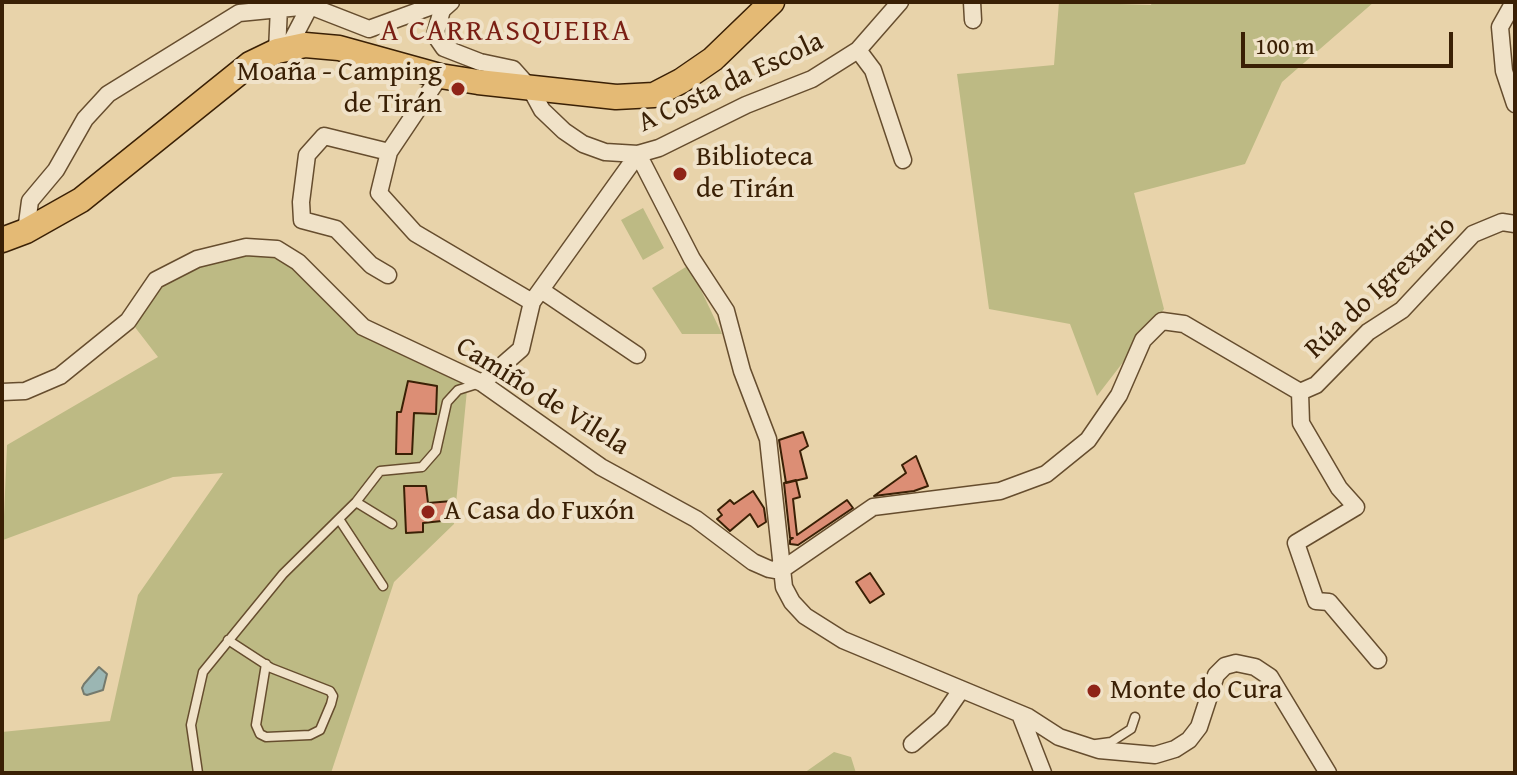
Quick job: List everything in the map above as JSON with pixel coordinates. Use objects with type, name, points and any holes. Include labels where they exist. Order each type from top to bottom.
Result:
[{"type":"main road","points":[[2,240],[26,231],[81,200],[250,64],[282,49],[305,45],[339,48],[440,76],[530,88],[616,97],[654,95],[713,59],[772,2]]},
{"type":"street","points":[[858,50],[900,2]]},
{"type":"street","points":[[972,2],[973,20]]},
{"type":"street","points":[[1514,2],[1500,27],[1504,71],[1515,104]]},
{"type":"street","points":[[282,49],[310,6]]},
{"type":"street","points":[[26,231],[30,201],[56,170],[85,119],[108,94],[239,13],[310,6],[369,29],[401,9],[446,6]]},
{"type":"street","name":"A Costa da Escola","points":[[446,6],[435,35],[444,48],[480,62],[513,69],[530,88],[542,110],[583,144],[605,152],[638,154],[659,148],[746,105],[812,79],[858,50],[873,70],[903,160]]},
{"type":"street","points":[[279,7],[282,49]]},
{"type":"street","points":[[440,76],[389,152],[379,193],[415,233],[537,296],[637,355]]},
{"type":"street","points":[[388,275],[371,265],[336,229],[302,220],[301,202],[307,155],[324,136],[389,152]]},
{"type":"street","points":[[482,383],[521,349],[537,296],[638,154],[692,259],[726,311],[742,371],[768,439],[784,587],[805,616],[843,640],[1020,714],[1059,737],[1099,750],[1155,755],[1175,749],[1189,740],[1199,727],[1216,675],[1225,666],[1236,663],[1255,667],[1270,677],[1328,773]]},
{"type":"street","name":"Rúa do Igrexario","points":[[780,571],[873,507],[1000,491],[1046,474],[1088,440],[1119,395],[1143,340],[1162,321],[1184,324],[1300,392],[1316,385],[1368,332],[1402,310],[1473,234],[1502,222],[1515,224]]},
{"type":"street","name":"Camiño de Vilela","points":[[2,392],[25,391],[60,376],[128,321],[156,280],[197,259],[246,247],[277,249],[298,262],[363,327],[482,383],[601,467],[696,519],[753,562],[780,571]]},
{"type":"street","points":[[1300,392],[1301,423],[1339,488],[1356,507],[1296,543],[1316,601],[1329,602],[1378,660]]},
{"type":"street","points":[[912,744],[941,719],[961,690]]},
{"type":"street","points":[[1020,714],[1043,773]]},
{"type":"lane","points":[[198,773],[191,725],[203,672],[283,574],[356,502],[380,471],[422,467],[436,451],[447,402],[458,390],[482,383]]},
{"type":"lane","points":[[356,502],[392,524]]},
{"type":"lane","points":[[339,519],[383,586]]},
{"type":"lane","points":[[228,640],[266,664],[330,691],[333,696],[331,704],[320,730],[310,735],[266,737],[260,734],[256,725],[266,664]]},
{"type":"lane","points":[[1083,746],[1111,742],[1131,729],[1135,717]]},
{"type":"shaded area","points":[[1059,2],[1151,5],[1152,2],[1374,2],[1282,82],[1245,164],[1134,193],[1164,309],[1097,396],[1070,324],[989,309],[957,74],[1054,65]]},
{"type":"shaded area","points":[[643,208],[664,248],[643,260],[621,220]]},
{"type":"shaded area","points":[[272,251],[294,263],[383,344],[464,385],[467,390],[454,524],[394,582],[331,773],[2,773],[2,732],[110,721],[138,595],[223,473],[173,477],[3,540],[7,445],[158,357],[131,322],[161,282],[199,263],[238,252]]},
{"type":"shaded area","points":[[689,265],[722,334],[682,334],[652,288]]},
{"type":"shaded area","points":[[834,752],[851,757],[856,773],[804,773]]},
{"type":"water","points":[[99,667],[107,674],[103,690],[84,694],[84,684]]},
{"type":"building","points":[[408,381],[437,386],[436,414],[414,413],[412,454],[396,454],[397,412],[401,412]]},
{"type":"building","points":[[803,432],[808,446],[800,451],[807,478],[786,483],[779,440]]},
{"type":"building","points":[[916,456],[928,486],[874,496],[906,473],[902,465]]},
{"type":"building","points":[[796,480],[800,497],[793,499],[797,535],[847,500],[853,508],[798,545],[790,544],[793,538],[790,538],[784,483]]},
{"type":"building","name":"A Casa do Fuxón","points":[[404,486],[426,486],[428,503],[452,501],[451,520],[423,523],[423,532],[406,533]]},
{"type":"building","points":[[753,491],[764,508],[766,522],[758,527],[750,514],[730,531],[717,519],[722,515],[718,510],[730,500],[734,504]]},
{"type":"building","points":[[870,573],[884,594],[870,603],[856,582]]},
{"type":"place","name":"Moaña - Camping de Tirán","points":[[458,89]]},
{"type":"place","name":"Biblioteca de Tirán","points":[[680,174]]},
{"type":"place","name":"A Casa do Fuxón","points":[[428,512]]},
{"type":"place","name":"Monte do Cura","points":[[1094,691]]},
{"type":"district","name":"A CARRASQUEIRA","points":[[506,32]]}]
